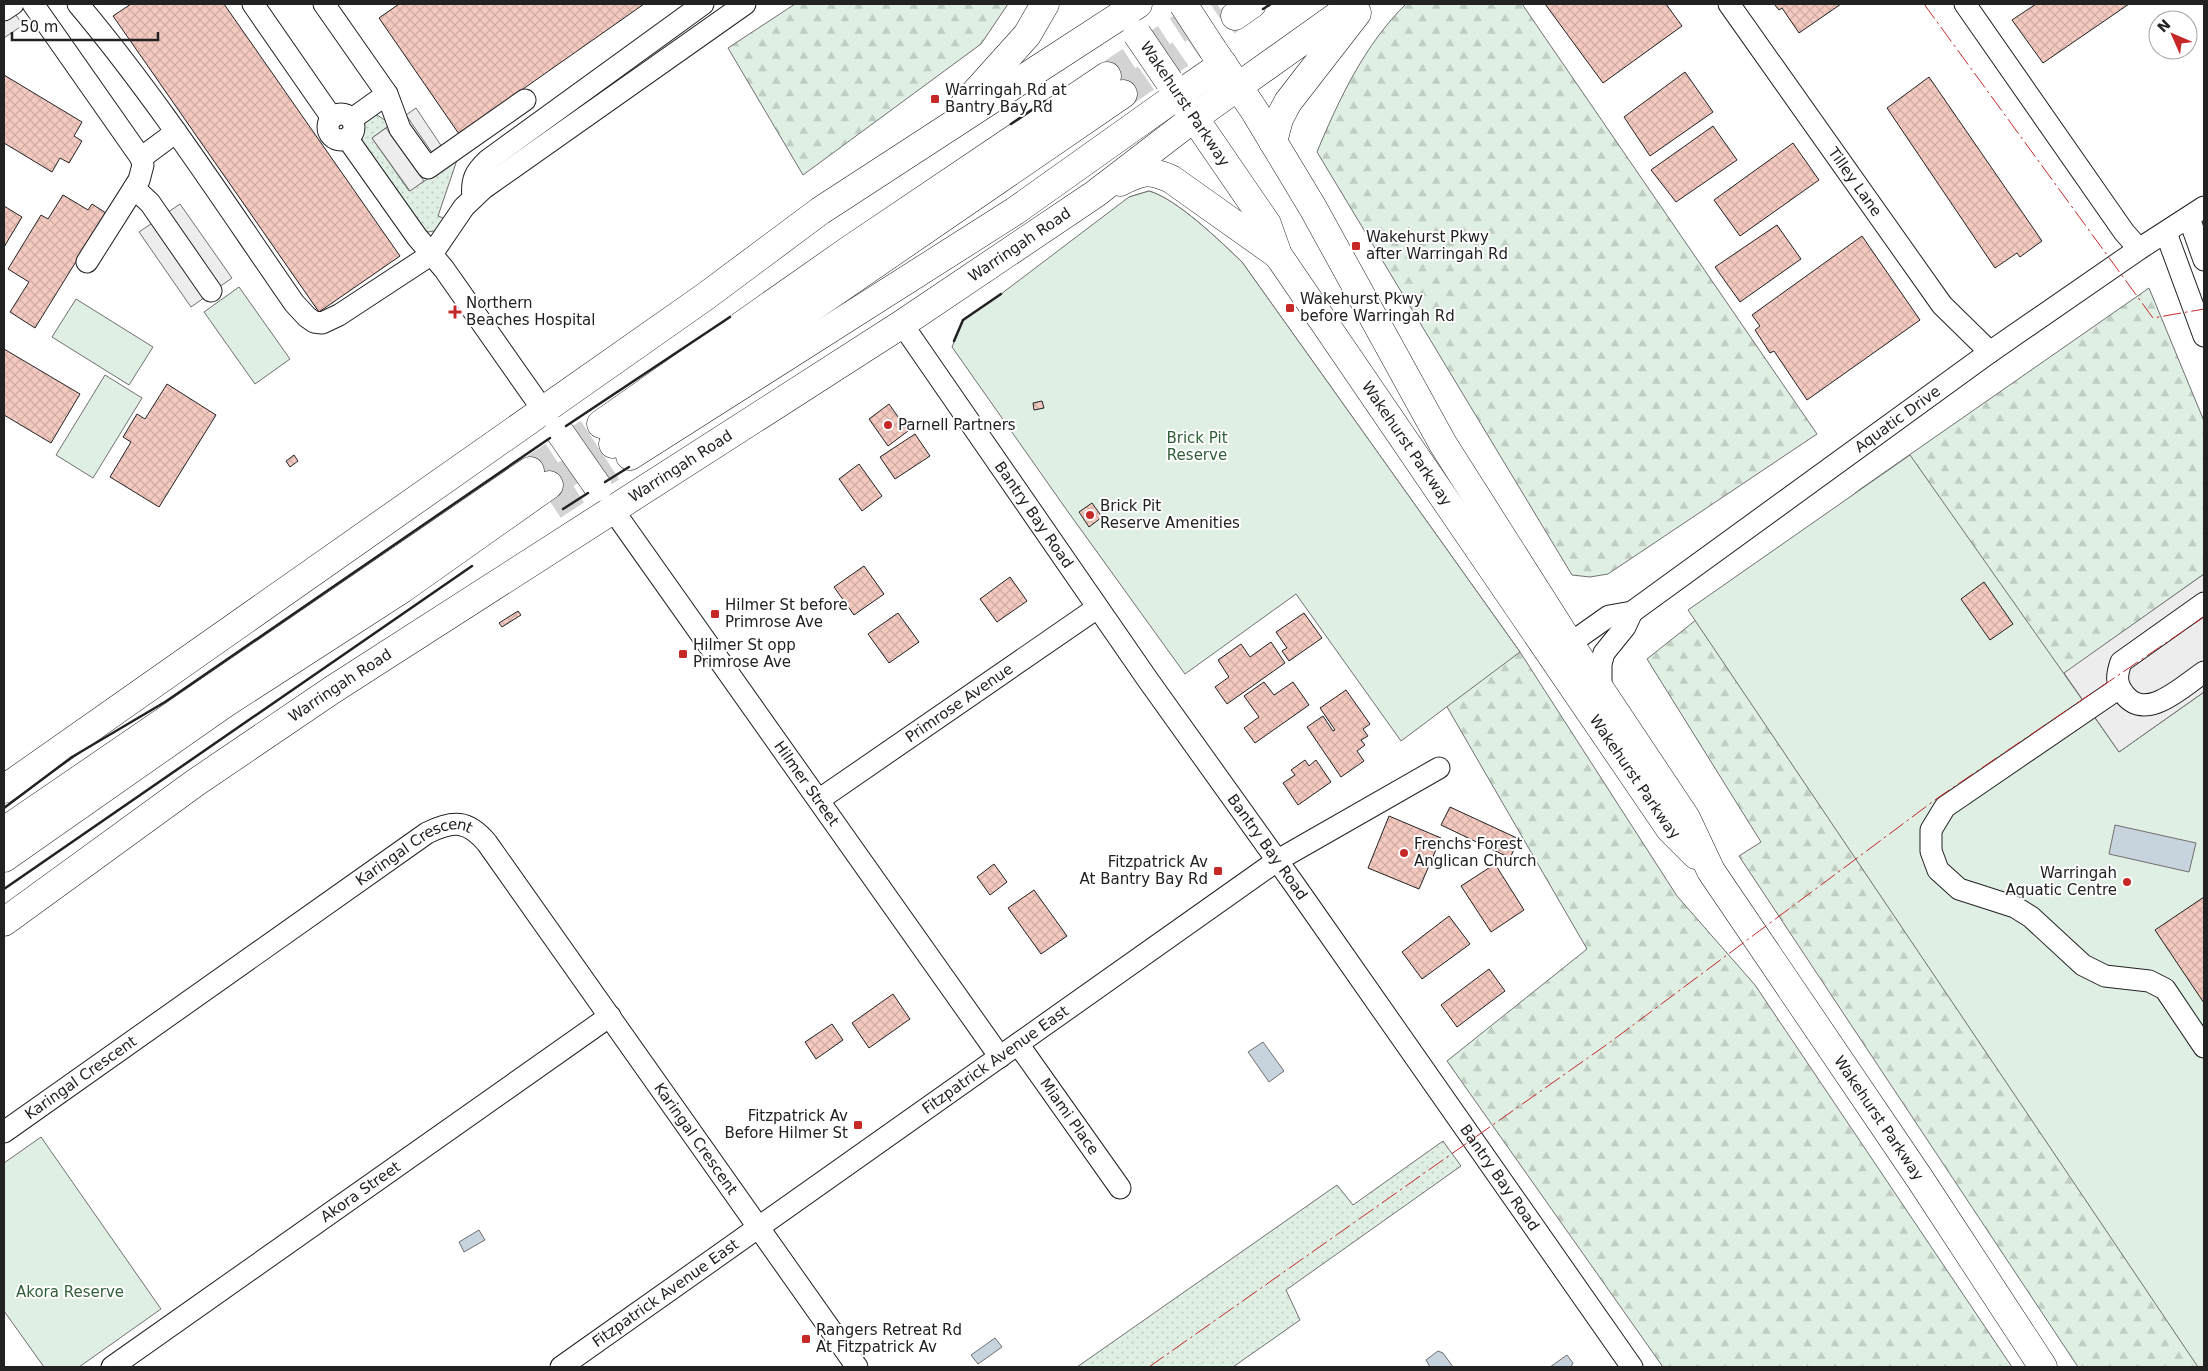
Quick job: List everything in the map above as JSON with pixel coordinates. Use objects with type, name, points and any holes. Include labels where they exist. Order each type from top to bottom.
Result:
[{"type":"main road","points":[[951,125],[965,102],[1027,35],[1046,4]]},
{"type":"main road","name":"Wakehurst Parkway","points":[[1183,4],[1273,142],[1313,208],[1443,444],[1561,650],[1670,829],[1711,871]]},
{"type":"main road","name":"Warringah Road","points":[[1115,85],[615,442],[1015,210],[1174,88],[1225,67],[1354,4]]},
{"type":"main road","points":[[1273,142],[1279,119],[1288,102],[1364,4]]},
{"type":"main road","points":[[4,790],[706,296],[820,211],[951,125],[1129,14]]},
{"type":"main road","name":"Wakehurst Parkway","points":[[1129,14],[1174,88],[1267,224],[1278,255],[1561,650],[1601,692],[1686,818],[1711,871],[1920,1179],[2044,1367]]},
{"type":"main road","name":"Warringah Road","points":[[4,922],[203,777],[332,690],[902,324],[1095,194],[1194,118],[1225,67]]},
{"type":"main road","points":[[1095,194],[1137,173],[1155,172],[1188,189],[1278,255]]},
{"type":"main road","points":[[543,410],[613,510]]},
{"type":"main road","points":[[4,831],[544,488],[402,589],[224,704],[4,858]]},
{"type":"street","points":[[4,10],[13,4]]},
{"type":"street","points":[[33,4],[143,165],[142,173],[134,188],[87,262]]},
{"type":"street","points":[[253,4],[337,130],[416,237],[432,254],[543,410]]},
{"type":"street","points":[[324,4],[387,94],[400,129],[428,168],[525,100]]},
{"type":"street","points":[[472,198],[474,176],[488,160],[702,4]]},
{"type":"street","points":[[83,5],[131,56],[294,303],[307,318],[314,322],[330,320],[432,254],[472,198],[495,179],[745,4]]},
{"type":"street","name":"Tilley Lane","points":[[1729,4],[1942,305],[1990,352]]},
{"type":"street","points":[[1965,4],[2124,232],[2139,248]]},
{"type":"street","points":[[337,130],[387,94]]},
{"type":"street","points":[[140,158],[176,123]]},
{"type":"street","points":[[134,188],[150,204],[211,290]]},
{"type":"street","name":"Aquatic Drive","points":[[1561,650],[1609,616],[1632,612],[1990,352],[2139,248],[2166,233],[2196,212],[2204,260]]},
{"type":"street","points":[[2166,233],[2204,336]]},
{"type":"street","name":"Bantry Bay Road","points":[[902,324],[1097,608],[1278,860],[1632,1367]]},
{"type":"street","name":"Hilmer Street","points":[[613,510],[820,799],[1000,1056]]},
{"type":"street","points":[[2204,603],[2121,662],[2116,675],[2119,688],[2127,698],[2140,706],[2155,705],[2204,672]]},
{"type":"street","name":"Primrose Avenue","points":[[820,799],[1097,608]]},
{"type":"street","name":"Aquatic Drive","points":[[1601,692],[1601,664],[1604,654],[1625,627],[1632,612]]},
{"type":"street","points":[[2119,688],[1945,807],[1932,830],[1931,851],[1938,870],[1959,889],[2015,907],[2031,917],[2083,965],[2105,976],[2149,981],[2165,989],[2204,1047]]},
{"type":"street","name":"Fitzpatrick Avenue East","points":[[561,1367],[589,1359],[758,1226],[1278,860],[1439,768]]},
{"type":"street","name":"Karingal Crescent","points":[[4,1132],[427,833],[450,824],[469,826],[487,842],[858,1367]]},
{"type":"street","name":"Akora Street","points":[[112,1367],[610,1016]]},
{"type":"street","name":"Miami Place","points":[[1018,1044],[1120,1188]]},
{"type":"green space","points":[[795,4],[1008,4],[981,44],[803,175],[728,48]]},
{"type":"green space","points":[[1406,4],[1522,4],[1817,434],[1608,574],[1590,577],[1572,575],[1317,152],[1334,112],[1354,73],[1378,37]]},
{"type":"green space","points":[[377,115],[391,124],[372,138],[409,191],[457,160],[438,216],[446,219],[439,230],[428,232],[421,227],[362,141],[362,125],[371,116]]},
{"type":"green space","points":[[1149,191],[1160,195],[1185,211],[1242,262],[1520,652],[1677,896],[1755,985],[2012,1367],[1663,1367],[1447,1061],[1587,949],[1361,558],[1129,197]]},
{"type":"green space","name":"Brick Pit Reserve","points":[[1149,191],[1160,195],[1185,211],[1242,262],[1520,652],[1401,741],[1296,594],[1185,674],[952,347],[963,320],[1001,294],[1129,197]]},
{"type":"green space","points":[[239,287],[290,359],[255,384],[204,312]]},
{"type":"green space","points":[[2149,288],[2204,421],[2204,574],[2064,674],[2119,752],[2204,1367],[2078,1367],[1739,856],[1761,842],[1647,659],[1859,490]]},
{"type":"green space","points":[[76,299],[153,347],[129,385],[52,337]]},
{"type":"green space","points":[[105,375],[142,398],[93,478],[56,455]]},
{"type":"green space","points":[[1910,455],[2119,752],[2204,692],[2204,1367],[2198,1367],[1688,610]]},
{"type":"green space","name":"Akora Reserve","points":[[41,1137],[161,1309],[79,1367],[44,1367],[4,1311],[4,1163]]},
{"type":"green space","points":[[1443,1141],[1461,1166],[1286,1290],[1300,1320],[1233,1367],[1077,1367],[1337,1185],[1353,1205]]},
{"type":"shaded area","points":[[4,4],[8,4],[23,25],[4,38]]},
{"type":"shaded area","points":[[416,108],[444,150],[435,157],[406,115]]},
{"type":"shaded area","points":[[386,128],[424,181],[410,191],[372,138]]},
{"type":"shaded area","points":[[180,204],[232,278],[191,307],[139,232]]},
{"type":"shaded area","points":[[2204,574],[2204,692],[2119,752],[2064,673]]},
{"type":"shaded area","points":[[2115,825],[2196,843],[2189,872],[2109,854]]},
{"type":"shaded area","points":[[1263,1042],[1284,1071],[1269,1082],[1248,1052]]},
{"type":"shaded area","points":[[479,1230],[485,1240],[464,1252],[459,1242]]},
{"type":"shaded area","points":[[995,1338],[1002,1347],[978,1364],[971,1355]]},
{"type":"shaded area","points":[[1438,1351],[1443,1353],[1453,1367],[1430,1367],[1426,1360]]},
{"type":"shaded area","points":[[1567,1355],[1573,1363],[1571,1367],[1550,1367]]},
{"type":"building","points":[[131,4],[224,4],[400,256],[319,312],[113,16]]},
{"type":"building","points":[[399,4],[644,4],[459,134],[379,18]]},
{"type":"building","points":[[1545,4],[1666,4],[1682,26],[1603,83]]},
{"type":"building","points":[[1774,4],[1841,4],[1799,33],[1782,8],[1779,10]]},
{"type":"building","points":[[2036,4],[2129,4],[2043,63],[2012,20]]},
{"type":"building","points":[[1685,72],[1713,112],[1650,156],[1624,117]]},
{"type":"building","points":[[4,75],[82,122],[74,136],[82,141],[69,163],[60,158],[52,172],[4,143]]},
{"type":"building","points":[[1929,77],[2042,241],[2020,257],[2017,253],[1995,268],[1887,108]]},
{"type":"building","points":[[1713,126],[1737,160],[1676,202],[1651,170]]},
{"type":"building","points":[[1793,143],[1819,180],[1740,236],[1714,200]]},
{"type":"building","points":[[63,195],[88,210],[92,204],[106,213],[35,328],[10,312],[29,282],[8,269],[41,215],[48,219]]},
{"type":"building","points":[[4,206],[22,217],[4,247]]},
{"type":"building","points":[[1777,225],[1801,259],[1740,302],[1715,267]]},
{"type":"building","points":[[1862,236],[1920,320],[1807,400],[1774,351],[1770,353],[1755,330],[1760,326],[1752,315]]},
{"type":"building","points":[[4,349],[80,394],[51,443],[4,415]]},
{"type":"building","points":[[167,384],[216,415],[159,507],[110,477],[131,442],[123,437],[137,414],[145,419]]},
{"type":"building","points":[[1042,401],[1044,408],[1034,410],[1033,403]]},
{"type":"building","name":"Parnell Partners","points":[[889,404],[908,431],[888,446],[869,419]]},
{"type":"building","points":[[915,434],[930,456],[895,479],[880,457]]},
{"type":"building","points":[[294,455],[298,461],[290,467],[286,461]]},
{"type":"building","points":[[859,464],[882,496],[862,511],[839,479]]},
{"type":"building","name":"Brick Pit Reserve Amenities","points":[[1092,503],[1102,517],[1089,527],[1079,512]]},
{"type":"building","points":[[864,566],[884,594],[854,615],[834,587]]},
{"type":"building","points":[[1010,577],[1027,601],[997,622],[980,599]]},
{"type":"building","points":[[1984,582],[2013,624],[1990,640],[1961,599]]},
{"type":"building","points":[[518,611],[521,615],[502,627],[499,623]]},
{"type":"building","points":[[898,613],[919,642],[889,663],[868,634]]},
{"type":"building","points":[[1304,613],[1322,638],[1289,661],[1282,651],[1287,648],[1276,632]]},
{"type":"building","points":[[1271,642],[1285,663],[1227,704],[1215,687],[1229,677],[1218,660],[1241,644],[1250,657]]},
{"type":"building","points":[[1264,682],[1274,695],[1293,682],[1309,705],[1255,743],[1244,728],[1259,717],[1244,696]]},
{"type":"building","points":[[1346,690],[1370,724],[1363,729],[1368,736],[1361,740],[1365,745],[1357,751],[1364,761],[1341,777],[1307,727],[1323,716],[1333,731],[1335,730],[1320,708]]},
{"type":"building","points":[[1305,760],[1309,766],[1316,760],[1331,782],[1298,805],[1283,783],[1295,775],[1291,770]]},
{"type":"building","points":[[1450,807],[1519,839],[1510,858],[1441,825]]},
{"type":"building","name":"Frenchs Forest Anglican Church","points":[[1389,816],[1441,838],[1419,889],[1368,868]]},
{"type":"building","points":[[994,864],[1007,882],[990,895],[977,877]]},
{"type":"building","points":[[1495,864],[1524,910],[1491,932],[1461,886]]},
{"type":"building","points":[[1034,890],[1067,936],[1041,954],[1008,908]]},
{"type":"building","points":[[2204,897],[2204,1003],[2155,930]]},
{"type":"building","points":[[1449,916],[1470,944],[1422,979],[1402,952]]},
{"type":"building","points":[[1489,969],[1505,991],[1457,1027],[1441,1005]]},
{"type":"building","points":[[893,994],[910,1019],[869,1048],[852,1023]]},
{"type":"building","points":[[832,1024],[843,1040],[816,1059],[805,1042]]},
{"type":"tunnel","points":[[1107,76],[1217,4]]},
{"type":"tunnel","points":[[1123,94],[1235,16]]},
{"type":"tunnel","points":[[530,471],[601,424]]},
{"type":"tunnel","points":[[549,485],[601,452]]},
{"type":"tunnel","points":[[553,506],[630,456]]},
{"type":"wall","points":[[1263,9],[1271,4]]},
{"type":"wall","points":[[1011,124],[1045,101]]},
{"type":"wall","points":[[954,341],[963,320],[1001,294]]},
{"type":"wall","points":[[566,426],[730,317]]},
{"type":"wall","points":[[4,808],[72,757],[165,702],[550,438]]},
{"type":"wall","points":[[605,482],[629,467]]},
{"type":"wall","points":[[563,509],[588,493]]},
{"type":"wall","points":[[4,889],[472,566]]},
{"type":"power","points":[[1924,4],[2153,318],[2204,309]]},
{"type":"power","points":[[1149,1367],[1609,1043],[1939,797],[2204,617]]},
{"type":"place","name":"Warringah Rd at Bantry Bay Rd","points":[[935,99]]},
{"type":"place","name":"Wakehurst Pkwy after Warringah Rd","points":[[1356,246]]},
{"type":"place","name":"Wakehurst Pkwy before Warringah Rd","points":[[1290,308]]},
{"type":"place","name":"Northern Beaches Hospital","points":[[455,312]]},
{"type":"place","name":"Parnell Partners","points":[[888,425]]},
{"type":"place","name":"Brick Pit Reserve Amenities","points":[[1090,515]]},
{"type":"place","name":"Hilmer St before Primrose Ave","points":[[715,614]]},
{"type":"place","name":"Hilmer St opp Primrose Ave","points":[[683,654]]},
{"type":"place","name":"Frenchs Forest Anglican Church","points":[[1404,853]]},
{"type":"place","name":"Fitzpatrick Av At Bantry Bay Rd","points":[[1218,871]]},
{"type":"place","name":"Warringah Aquatic Centre","points":[[2127,882]]},
{"type":"place","name":"Fitzpatrick Av Before Hilmer St","points":[[858,1125]]},
{"type":"place","name":"Rangers Retreat Rd At Fitzpatrick Av","points":[[806,1339]]}]
